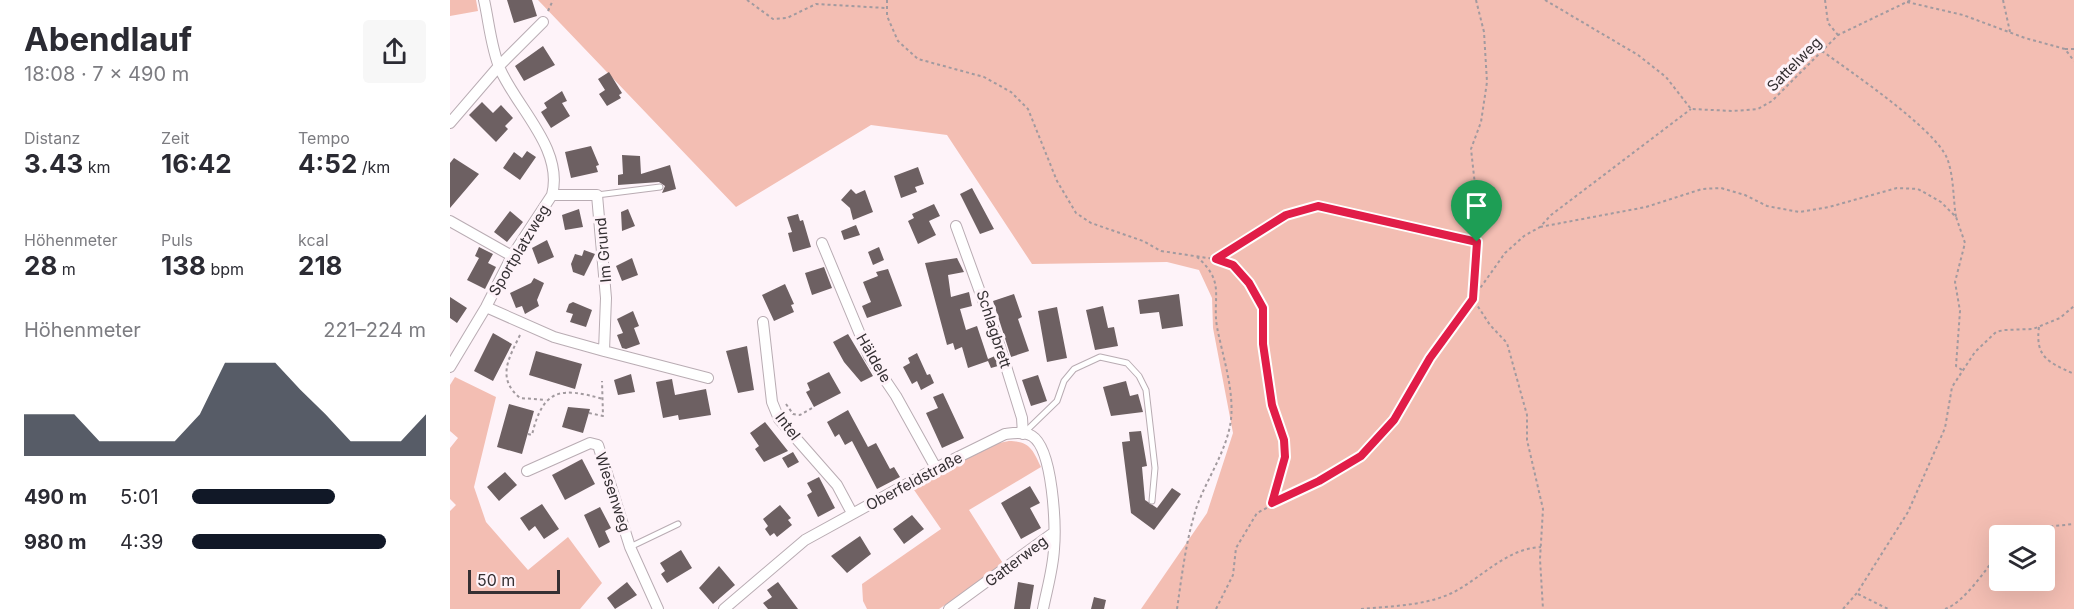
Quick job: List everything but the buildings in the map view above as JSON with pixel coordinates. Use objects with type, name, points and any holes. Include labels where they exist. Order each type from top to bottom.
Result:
[{"type":"street","name":"Sportplatzweg","points":[[450,367],[486,307],[512,256],[552,195],[554,174],[546,147],[516,100],[499,66],[484,0]]},
{"type":"street","points":[[450,123],[499,66],[543,22]]},
{"type":"street","points":[[552,195],[597,195]]},
{"type":"street","name":"Im Grund","points":[[597,195],[606,298],[604,351]]},
{"type":"street","points":[[450,221],[512,256]]},
{"type":"street","name":"Schlagbrett","points":[[956,226],[1023,418],[1023,434]]},
{"type":"street","name":"Häldele","points":[[822,243],[869,356],[896,396],[936,468]]},
{"type":"street","points":[[486,307],[554,337],[708,378]]},
{"type":"street","name":"Intel","points":[[763,322],[772,402],[779,419],[837,485],[852,513]]},
{"type":"street","name":"Oberfeldstraße","points":[[724,609],[805,540],[936,468],[1005,434],[1023,434]]},
{"type":"street","points":[[1023,434],[1033,436],[1044,456],[1053,507],[1054,549],[1043,609]]},
{"type":"street","name":"Wiesenweg","points":[[527,471],[590,443],[598,445],[630,547],[658,609]]},
{"type":"street","name":"Gatterweg","points":[[949,609],[1053,533]]},
{"type":"lane","points":[[597,195],[660,187]]},
{"type":"lane","points":[[1023,434],[1057,401],[1064,381],[1074,369],[1100,357],[1127,363],[1139,376],[1146,390],[1155,468],[1152,501]]},
{"type":"lane","points":[[630,547],[678,524]]},
{"type":"path","points":[[747,0],[772,19],[787,18],[816,4],[886,8]]},
{"type":"path","points":[[887,0],[886,8],[898,41],[918,59],[984,77],[1011,92],[1028,109],[1057,182],[1076,213],[1091,224],[1143,241],[1161,251],[1216,259],[1233,265],[1249,283],[1263,308],[1263,344],[1272,405],[1284,440],[1285,457],[1272,503]]},
{"type":"path","points":[[1476,0],[1484,32],[1487,82],[1481,122],[1471,148],[1479,221],[1473,299],[1490,325],[1508,343],[1514,361],[1517,385],[1527,415],[1527,440],[1543,509],[1541,547],[1543,609]]},
{"type":"path","points":[[1216,609],[1233,575],[1236,548],[1257,513],[1361,456],[1380,437],[1415,388],[1430,358],[1505,253],[1524,236],[1540,227],[1551,216],[1691,109],[1666,77],[1638,55],[1545,0]]},
{"type":"path","points":[[1825,0],[1828,23],[1838,35]]},
{"type":"path","points":[[2003,0],[2010,33]]},
{"type":"path","name":"Sattelweg","points":[[1691,109],[1733,111],[1758,109],[1772,101],[1838,35],[1909,1],[1963,15],[2010,33],[2065,49],[2074,49]]},
{"type":"path","points":[[2065,49],[2074,61]]},
{"type":"path","points":[[1821,51],[1886,99],[1935,140],[1947,158],[1956,217],[1965,243],[1955,282],[1960,311],[1956,366],[1962,370]]},
{"type":"path","points":[[1540,227],[1646,207],[1702,189],[1721,188],[1745,195],[1767,206],[1799,212],[1829,207],[1897,188],[1918,189],[1941,202],[1956,217]]},
{"type":"path","points":[[1216,259],[1286,215],[1318,206],[1477,242]]},
{"type":"path","points":[[1177,609],[1197,508],[1223,450],[1231,424],[1222,342],[1217,326],[1218,301],[1213,276],[1195,255]]},
{"type":"path","points":[[1843,609],[1857,593],[1908,512],[1946,428],[1952,387],[1975,352],[1996,333],[2039,327],[2060,318],[2074,306]]},
{"type":"path","points":[[526,324],[504,364],[505,376],[513,392],[520,398],[546,400]]},
{"type":"path","points":[[2039,327],[2037,343],[2043,356],[2074,374]]},
{"type":"path","points":[[589,412],[603,416],[602,381]]},
{"type":"path","points":[[528,434],[532,435],[546,400],[555,394],[569,391],[603,399]]},
{"type":"path","points":[[786,404],[793,414],[800,415],[814,407]]},
{"type":"path","points":[[2055,526],[2074,524]]},
{"type":"path","points":[[1361,609],[1431,601],[1452,593],[1512,554],[1528,548],[1541,547]]},
{"type":"path","points":[[1945,609],[1952,607],[1989,566]]},
{"type":"path","points":[[1857,593],[1887,609]]},
{"type":"shaded area","points":[[450,0],[476,0],[478,11],[450,16]]},
{"type":"shaded area","points":[[538,0],[2074,0],[2074,609],[1141,609],[1207,513],[1233,433],[1213,328],[1212,298],[1199,270],[1167,262],[1032,264],[947,135],[871,125],[736,207]]},
{"type":"shaded area","points":[[455,377],[496,397],[474,487],[486,522],[528,570],[568,537],[602,583],[580,609],[450,609],[450,511],[456,505],[450,499],[450,448],[458,438],[450,431],[450,385]]},
{"type":"shaded area","points":[[1009,441],[1022,443],[1030,448],[1041,467],[969,510],[1004,565],[939,609],[867,609],[863,601],[862,584],[941,529],[912,487],[994,444]]},
{"type":"route","points":[[1318,206],[1434,230],[1477,242],[1473,271],[1473,299],[1430,358],[1415,388],[1394,420],[1361,456],[1319,481],[1272,503],[1285,457],[1284,440],[1272,405],[1263,344],[1263,308],[1249,283],[1233,265],[1228,261],[1216,259],[1286,215],[1318,206]]}]
